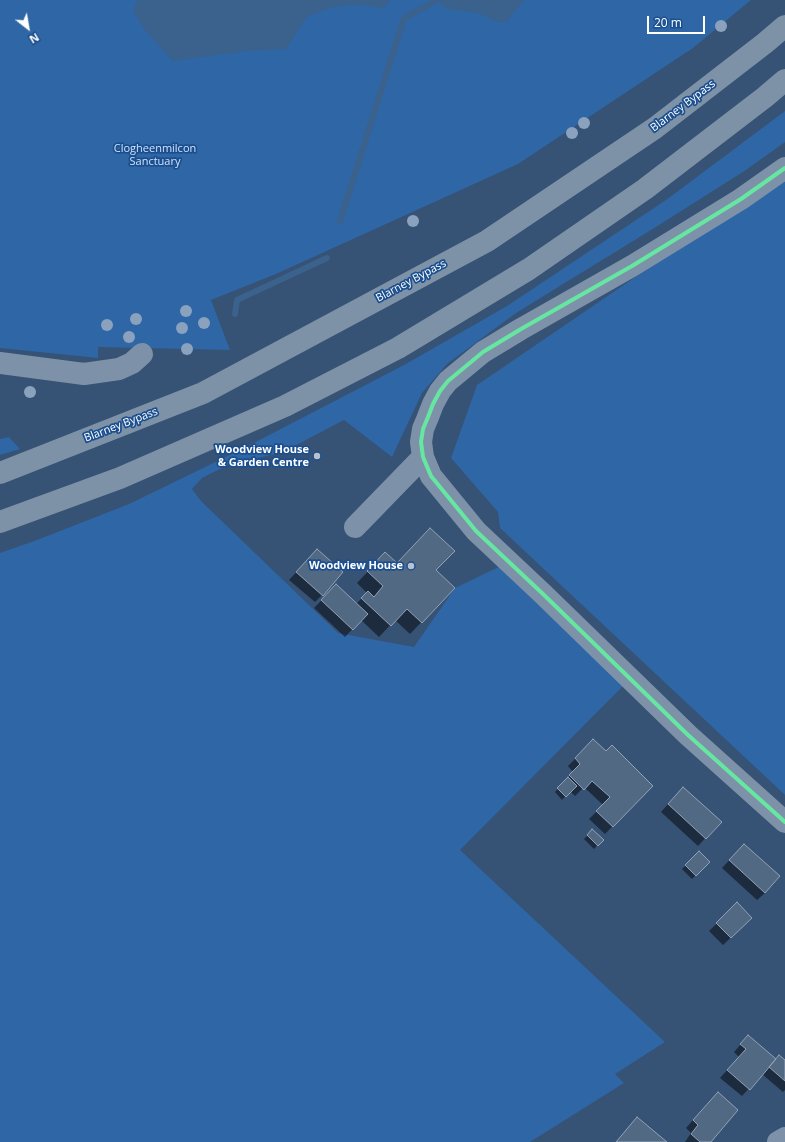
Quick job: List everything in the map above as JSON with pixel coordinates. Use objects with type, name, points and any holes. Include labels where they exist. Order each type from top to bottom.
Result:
[{"type":"highway","name":"Blarney Bypass","points":[[0,473],[203,393],[486,241],[655,128],[785,26]]},
{"type":"highway","points":[[0,522],[120,478],[286,406],[398,348],[529,269],[620,207],[759,102],[785,80]]},
{"type":"street","points":[[785,168],[741,199],[632,266],[483,352],[448,381],[433,404],[423,429],[421,442],[423,457],[431,476],[476,531],[544,594],[688,734],[785,822]]},
{"type":"street","points":[[0,363],[84,374],[119,369],[132,364],[142,354]]},
{"type":"street","points":[[355,527],[423,457]]},
{"type":"street","points":[[778,1142],[785,1138]]},
{"type":"green space","name":"Clogheenmilcon Sanctuary","points":[[0,0],[751,0],[693,48],[518,164],[276,274],[211,300],[230,350],[98,347],[98,358],[0,348]]},
{"type":"green space","points":[[785,111],[785,142],[746,170],[516,313],[447,364],[422,393],[392,457],[344,420],[283,452],[228,465],[202,478],[192,489],[201,501],[338,633],[414,647],[455,588],[509,562],[624,685],[460,850],[665,1042],[615,1074],[624,1083],[530,1142],[0,1142],[0,553],[129,504],[242,449],[404,365],[507,306],[666,200]]},
{"type":"green space","points":[[785,175],[785,795],[500,528],[498,512],[451,458],[477,385]]},
{"type":"green space","points":[[9,437],[20,449],[0,455],[0,439]]},
{"type":"shaded area","points":[[137,0],[390,0],[384,8],[349,5],[334,7],[307,17],[286,49],[246,51],[173,61],[145,30],[133,11]]},
{"type":"shaded area","points":[[437,0],[524,0],[507,21],[497,22],[479,13],[447,9]]},
{"type":"building","points":[[430,528],[455,551],[436,570],[455,588],[422,623],[407,609],[391,626],[361,598],[368,591],[374,597],[383,586],[367,571],[385,552],[397,563]]},
{"type":"building","points":[[317,549],[343,572],[323,596],[296,572]]},
{"type":"building","points":[[336,584],[368,614],[353,630],[321,600]]},
{"type":"building","points":[[593,739],[606,751],[612,745],[653,786],[613,827],[596,811],[610,797],[592,781],[584,790],[569,775],[580,764],[575,758]]},
{"type":"building","points":[[568,777],[577,786],[566,797],[557,788]]},
{"type":"building","points":[[683,787],[722,822],[706,839],[668,804]]},
{"type":"building","points":[[592,829],[604,840],[598,846],[587,835]]},
{"type":"building","points":[[744,844],[780,876],[765,893],[729,860]]},
{"type":"building","points":[[699,851],[710,862],[696,876],[685,865]]},
{"type":"building","points":[[737,902],[752,918],[731,938],[716,923]]},
{"type":"building","points":[[748,1035],[776,1059],[750,1090],[727,1070],[746,1049],[740,1044]]},
{"type":"building","points":[[779,1055],[785,1060],[785,1081],[769,1067]]},
{"type":"building","points":[[718,1092],[738,1110],[711,1142],[700,1142],[691,1134],[698,1125],[693,1120]]},
{"type":"building","points":[[637,1117],[667,1142],[616,1142]]},
{"type":"waterway","points":[[340,221],[404,18],[437,0]]},
{"type":"waterway","points":[[235,314],[237,300],[327,258]]},
{"type":"cycle path","points":[[785,168],[741,199],[632,266],[483,352],[448,381],[440,391],[423,429],[421,442],[423,457],[431,476],[476,531],[688,735],[785,822]]},
{"type":"place","name":"Woodview House & Garden Centre","points":[[317,456]]},
{"type":"place","name":"Woodview House","points":[[411,566]]}]
